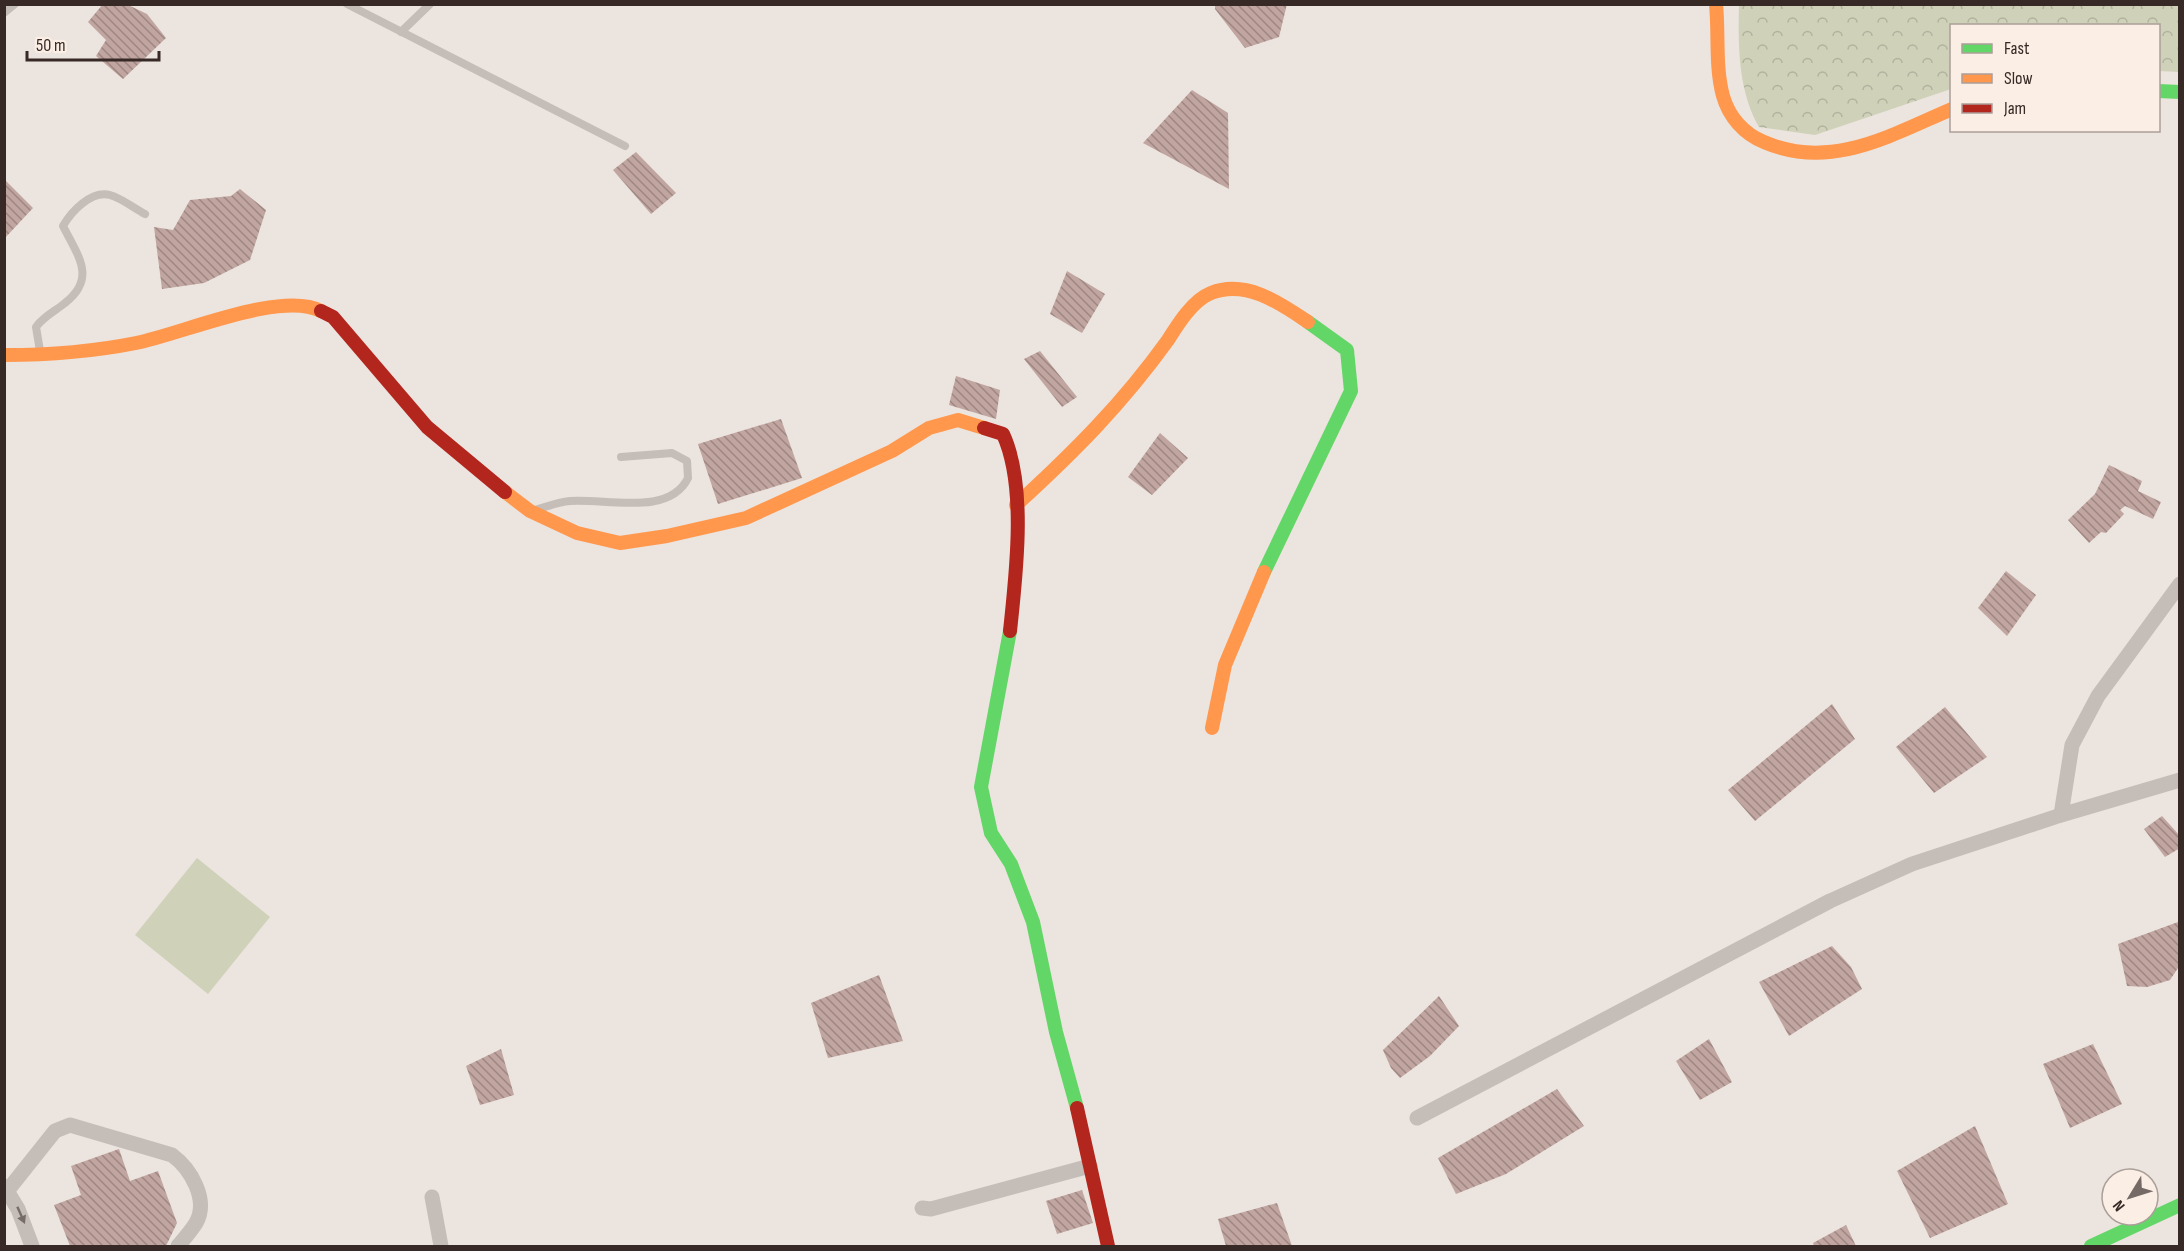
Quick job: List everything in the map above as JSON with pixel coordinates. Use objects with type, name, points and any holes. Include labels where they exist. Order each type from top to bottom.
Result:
[{"type":"street","points":[[1716,4],[1724,97],[1736,121],[1759,142],[1779,149],[1827,153],[1853,150],[1950,110]]},
{"type":"street","points":[[2160,91],[2180,92]]},
{"type":"street","points":[[1016,505],[1084,442],[1135,386],[1185,315],[1210,293],[1236,289],[1272,297],[1347,350],[1351,391],[1271,557],[1225,665],[1212,728]]},
{"type":"street","points":[[4,355],[65,355],[136,343],[279,304],[312,306],[333,316],[427,427],[490,481],[530,511],[577,533],[620,543],[667,536],[746,518],[892,451],[929,429],[958,420],[1003,434],[1011,451],[1016,505],[1017,559],[1009,640],[992,718],[981,787],[991,833],[1011,864],[1033,922],[1056,1032],[1108,1246]]},
{"type":"street","points":[[2061,815],[2072,745],[2098,696],[2180,584]]},
{"type":"street","points":[[1416,1118],[1830,901],[1912,864],[2061,815],[2180,780]]},
{"type":"street","points":[[32,1246],[27,1229],[6,1188],[55,1131],[70,1125],[172,1155],[186,1166],[202,1207],[196,1222],[178,1246]]},
{"type":"street","points":[[922,1208],[931,1209],[1090,1166]]},
{"type":"street","points":[[432,1197],[441,1246]]},
{"type":"street","points":[[2091,1246],[2180,1205]]},
{"type":"lane","points":[[4,13],[15,4]]},
{"type":"lane","points":[[347,4],[625,146]]},
{"type":"lane","points":[[401,32],[430,4]]},
{"type":"lane","points":[[41,355],[36,327],[43,318],[79,291],[84,277],[82,264],[63,226],[70,214],[97,196],[109,195],[144,213]]},
{"type":"lane","points":[[530,511],[568,501],[648,502],[677,492],[688,477],[687,461],[672,453],[621,457]]},
{"type":"green space","points":[[1739,5],[2179,5],[2179,72],[2160,71],[2160,24],[1950,24],[1950,89],[1815,135],[1759,127],[1743,83]]},
{"type":"green space","points":[[197,858],[270,917],[208,994],[135,935]]},
{"type":"building","points":[[103,4],[126,4],[147,14],[166,38],[123,79],[96,56],[106,40],[88,22]]},
{"type":"building","points":[[1215,4],[1287,4],[1279,37],[1245,48],[1215,9]]},
{"type":"building","points":[[1192,90],[1228,113],[1229,189],[1143,143]]},
{"type":"building","points":[[636,152],[676,193],[651,214],[613,170]]},
{"type":"building","points":[[4,179],[33,208],[4,239]]},
{"type":"building","points":[[240,189],[266,210],[250,260],[204,283],[162,289],[154,227],[173,230],[190,200],[231,196]]},
{"type":"building","points":[[1067,271],[1105,294],[1082,333],[1050,314]]},
{"type":"building","points":[[1040,351],[1077,397],[1062,407],[1024,359]]},
{"type":"building","points":[[956,376],[1000,390],[996,419],[949,405]]},
{"type":"building","points":[[781,419],[802,478],[718,504],[698,444]]},
{"type":"building","points":[[1160,433],[1188,458],[1152,495],[1128,477]]},
{"type":"building","points":[[2109,465],[2142,481],[2138,491],[2161,502],[2153,519],[2125,506],[2120,510],[2124,514],[2106,533],[2101,532],[2089,543],[2068,520],[2095,494]]},
{"type":"building","points":[[2006,571],[2036,595],[2007,636],[1978,608]]},
{"type":"building","points":[[1832,704],[1855,739],[1755,821],[1728,790]]},
{"type":"building","points":[[1945,707],[1987,757],[1934,793],[1896,747]]},
{"type":"building","points":[[2162,816],[2180,836],[2180,848],[2165,857],[2144,829]]},
{"type":"building","points":[[2178,922],[2180,965],[2170,980],[2147,987],[2127,986],[2118,944]]},
{"type":"building","points":[[1832,946],[1851,967],[1862,989],[1789,1036],[1759,982]]},
{"type":"building","points":[[879,975],[903,1041],[828,1058],[811,1003]]},
{"type":"building","points":[[1439,996],[1459,1026],[1430,1056],[1400,1078],[1391,1068],[1383,1050]]},
{"type":"building","points":[[1709,1039],[1732,1082],[1700,1100],[1676,1061]]},
{"type":"building","points":[[2093,1044],[2122,1104],[2070,1128],[2043,1064]]},
{"type":"building","points":[[501,1049],[514,1095],[480,1105],[466,1066]]},
{"type":"building","points":[[1557,1089],[1584,1126],[1506,1174],[1456,1194],[1438,1158]]},
{"type":"building","points":[[1975,1126],[2008,1204],[1930,1238],[1897,1171]]},
{"type":"building","points":[[119,1149],[130,1181],[158,1171],[177,1223],[166,1246],[70,1246],[54,1205],[81,1195],[71,1166]]},
{"type":"building","points":[[1082,1190],[1093,1223],[1057,1234],[1046,1201]]},
{"type":"building","points":[[1277,1203],[1292,1246],[1226,1246],[1218,1219]]},
{"type":"building","points":[[1846,1225],[1856,1246],[1814,1246],[1813,1243]]},
{"type":"traffic: fast","points":[[2160,91],[2180,92]]},
{"type":"traffic: fast","points":[[1264,572],[1351,391],[1347,350],[1308,322]]},
{"type":"traffic: fast","points":[[1010,631],[981,787],[991,833],[1011,864],[1033,922],[1056,1032],[1077,1108]]},
{"type":"traffic: fast","points":[[2091,1246],[2180,1205]]},
{"type":"traffic: slow","points":[[1716,4],[1719,74],[1723,96],[1733,118],[1757,139],[1789,150],[1813,153],[1837,151],[1883,139],[1950,110]]},
{"type":"traffic: slow","points":[[1016,505],[1058,466],[1115,406],[1151,363],[1186,313],[1204,296],[1224,289],[1250,291],[1286,307],[1308,322]]},
{"type":"traffic: slow","points":[[4,355],[103,349],[156,338],[231,316],[282,306],[303,306],[321,311]]},
{"type":"traffic: slow","points":[[505,492],[530,511],[577,533],[620,543],[667,536],[746,518],[892,451],[929,428],[958,420],[984,428]]},
{"type":"traffic: slow","points":[[1212,728],[1225,665],[1264,572]]},
{"type":"traffic: jam","points":[[321,311],[333,317],[427,427],[505,492]]},
{"type":"traffic: jam","points":[[984,428],[1003,434],[1015,479],[1018,531],[1010,631]]},
{"type":"traffic: jam","points":[[1077,1108],[1108,1246]]}]
